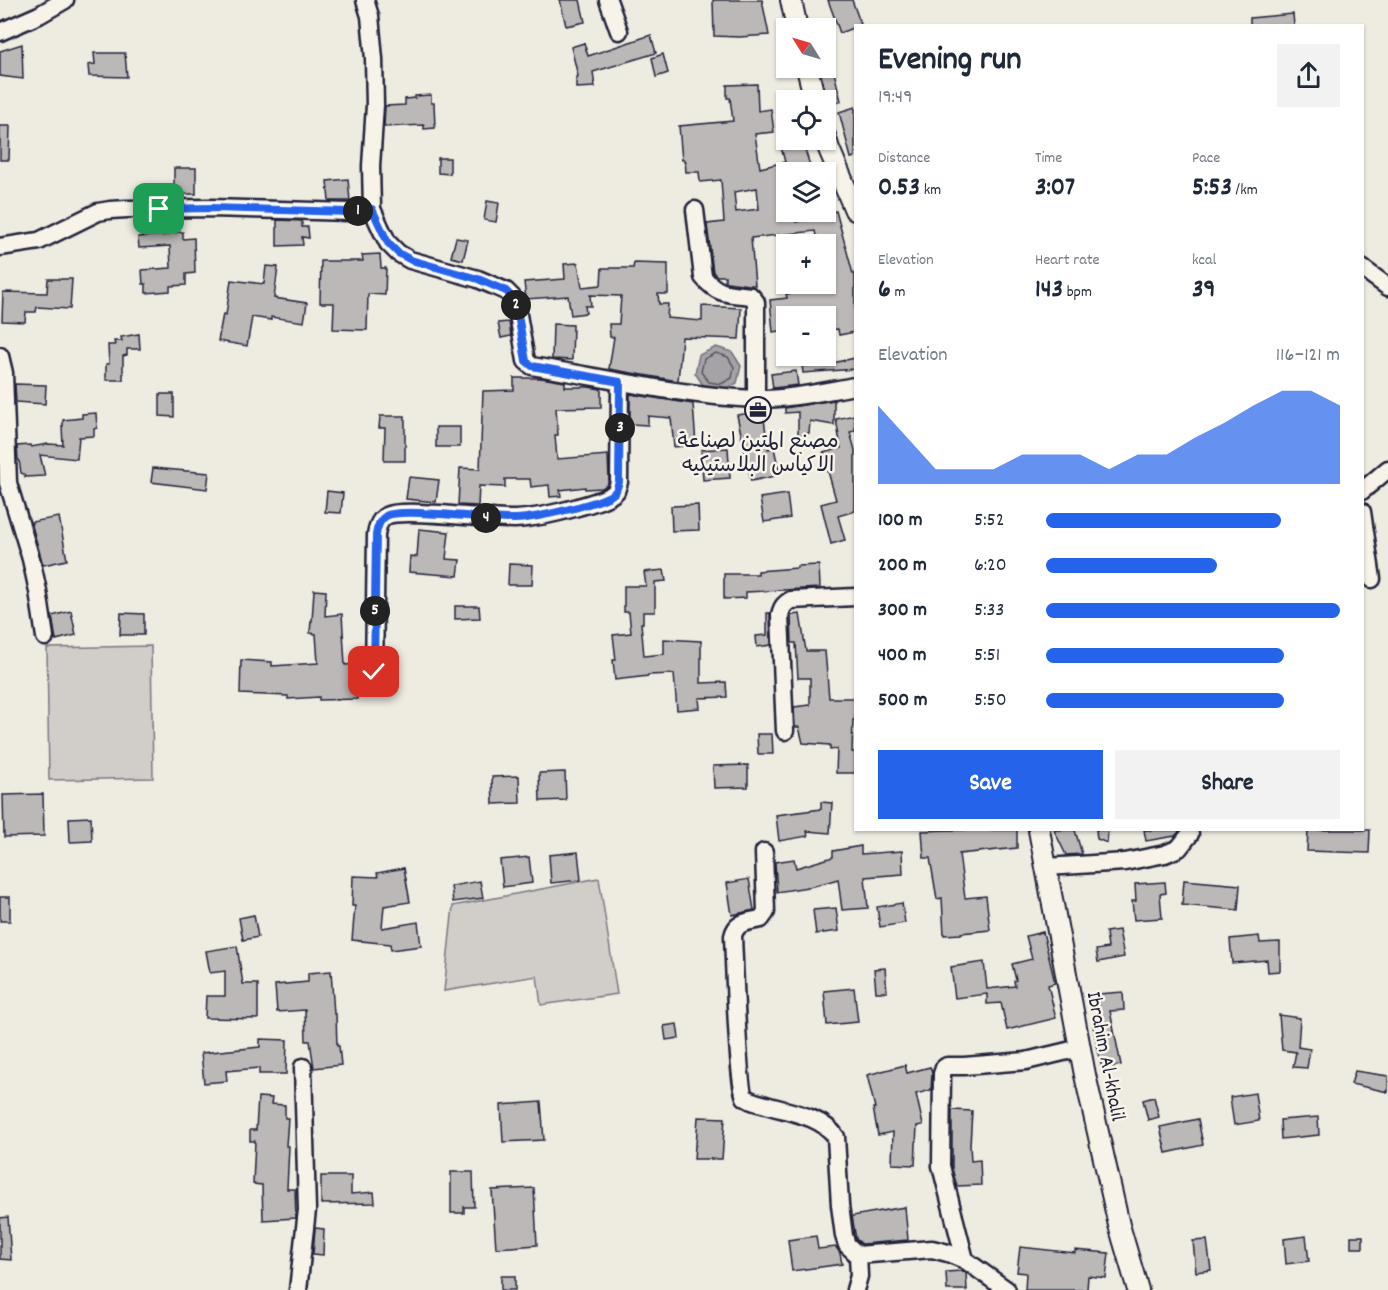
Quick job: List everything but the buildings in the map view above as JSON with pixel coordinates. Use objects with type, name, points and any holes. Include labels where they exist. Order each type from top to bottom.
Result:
[{"type":"street","points":[[0,32],[39,15],[64,0]]},
{"type":"street","points":[[365,0],[370,16],[374,59],[372,209],[388,243],[398,253],[411,260],[478,279],[506,291],[516,303],[528,364],[691,393],[756,399],[854,386]]},
{"type":"street","points":[[608,0],[619,31]]},
{"type":"street","points":[[791,0],[795,18]]},
{"type":"street","points":[[829,150],[854,208]]},
{"type":"street","points":[[0,247],[39,241],[98,212],[119,209],[211,208],[349,212],[372,209]]},
{"type":"street","points":[[695,210],[702,277],[720,292],[751,296],[756,302],[756,399]]},
{"type":"street","points":[[1364,269],[1388,287]]},
{"type":"street","points":[[0,356],[4,373],[7,505],[31,559],[45,637]]},
{"type":"street","points":[[374,672],[378,524],[387,515],[401,513],[491,519],[538,517],[609,496],[615,491],[619,482],[620,382]]},
{"type":"street","points":[[1364,489],[1388,469]]},
{"type":"street","points":[[1364,525],[1372,579]]},
{"type":"street","points":[[785,731],[781,608],[791,600],[854,597]]},
{"type":"street","name":"Ibrahim Al-khalil","points":[[1039,831],[1080,1048],[1119,1225],[1138,1290]]},
{"type":"street","points":[[1046,867],[1125,862],[1165,854],[1179,848],[1190,834]]},
{"type":"street","points":[[764,852],[766,912],[761,919],[737,926],[733,936],[743,1092],[753,1102],[820,1122],[831,1129],[836,1137],[844,1236],[847,1245],[858,1255],[859,1276],[855,1290]]},
{"type":"street","points":[[965,1260],[942,1166],[942,1074],[944,1068],[1026,1061],[1080,1048]]},
{"type":"street","points":[[298,1290],[307,1210],[303,1067]]},
{"type":"street","points":[[858,1255],[932,1249],[965,1260],[1007,1290]]},
{"type":"shaded area","points":[[151,646],[153,778],[49,780],[47,648]]},
{"type":"shaded area","points":[[599,878],[617,994],[541,1005],[537,976],[444,991],[453,906]]},
{"type":"water","points":[[716,347],[732,352],[741,366],[737,383],[722,391],[705,388],[695,373],[699,355]]},
{"type":"place","name":"مصنع المتين لصناعة الاكياس البلاستيكيه","points":[[758,410]]},
{"type":"route","points":[[159,209],[211,208],[349,212],[372,209],[388,243],[398,253],[411,260],[478,279],[506,291],[516,303],[528,364],[620,382],[619,482],[615,491],[609,496],[538,517],[514,519],[401,513],[387,515],[378,524],[374,672]]}]
